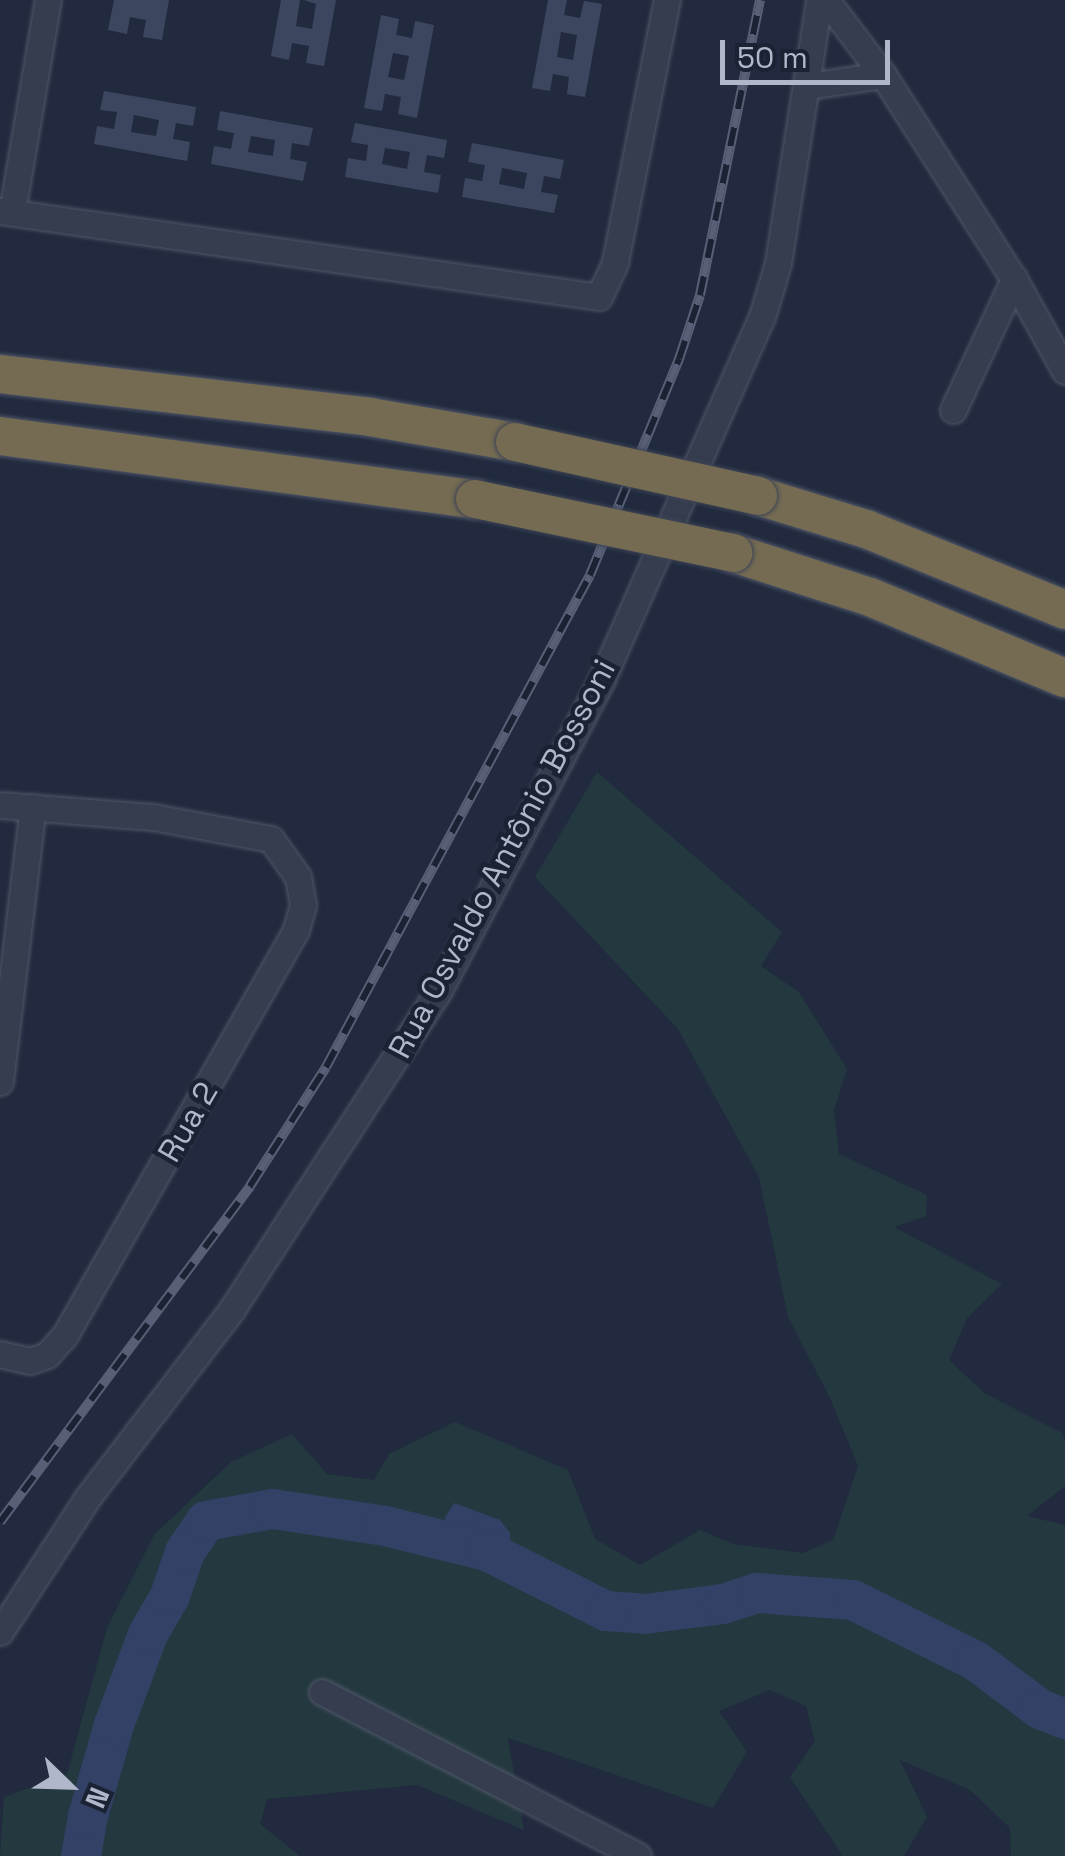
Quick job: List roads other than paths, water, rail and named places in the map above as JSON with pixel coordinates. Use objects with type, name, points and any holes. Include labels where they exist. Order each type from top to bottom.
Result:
[{"type":"highway","points":[[0,374],[352,414],[515,442],[758,496],[866,529],[1065,610]]},
{"type":"highway","points":[[0,436],[474,499],[733,554],[870,598],[1065,678]]},
{"type":"street","points":[[48,0],[6,211],[599,297],[615,262],[667,0]]},
{"type":"street","points":[[822,0],[882,75],[1014,278],[1065,371]]},
{"type":"street","name":"Rua Osvaldo Antônio Bossoni","points":[[0,1632],[88,1497],[232,1308],[439,990],[602,679],[762,317],[778,263],[822,0]]},
{"type":"street","points":[[807,86],[882,75]]},
{"type":"street","points":[[953,410],[1014,278]]},
{"type":"street","points":[[0,805],[33,806],[0,1082]]},
{"type":"street","name":"Rua 2","points":[[0,1354],[30,1361],[47,1355],[64,1336],[296,930],[302,888],[271,839],[152,817],[33,806]]},
{"type":"street","points":[[322,1692],[638,1856]]},
{"type":"water","points":[[454,1503],[500,1520],[510,1533],[511,1551],[444,1519]]},
{"type":"waterway","points":[[81,1856],[114,1725],[148,1634],[170,1596],[185,1552],[206,1521],[273,1509],[385,1526],[487,1551],[606,1611],[645,1614],[723,1604],[757,1593],[853,1600],[976,1661],[1040,1709],[1065,1719]]},
{"type":"railway","points":[[0,1522],[250,1186],[326,1067],[590,575],[679,359],[700,295],[760,0]]}]
